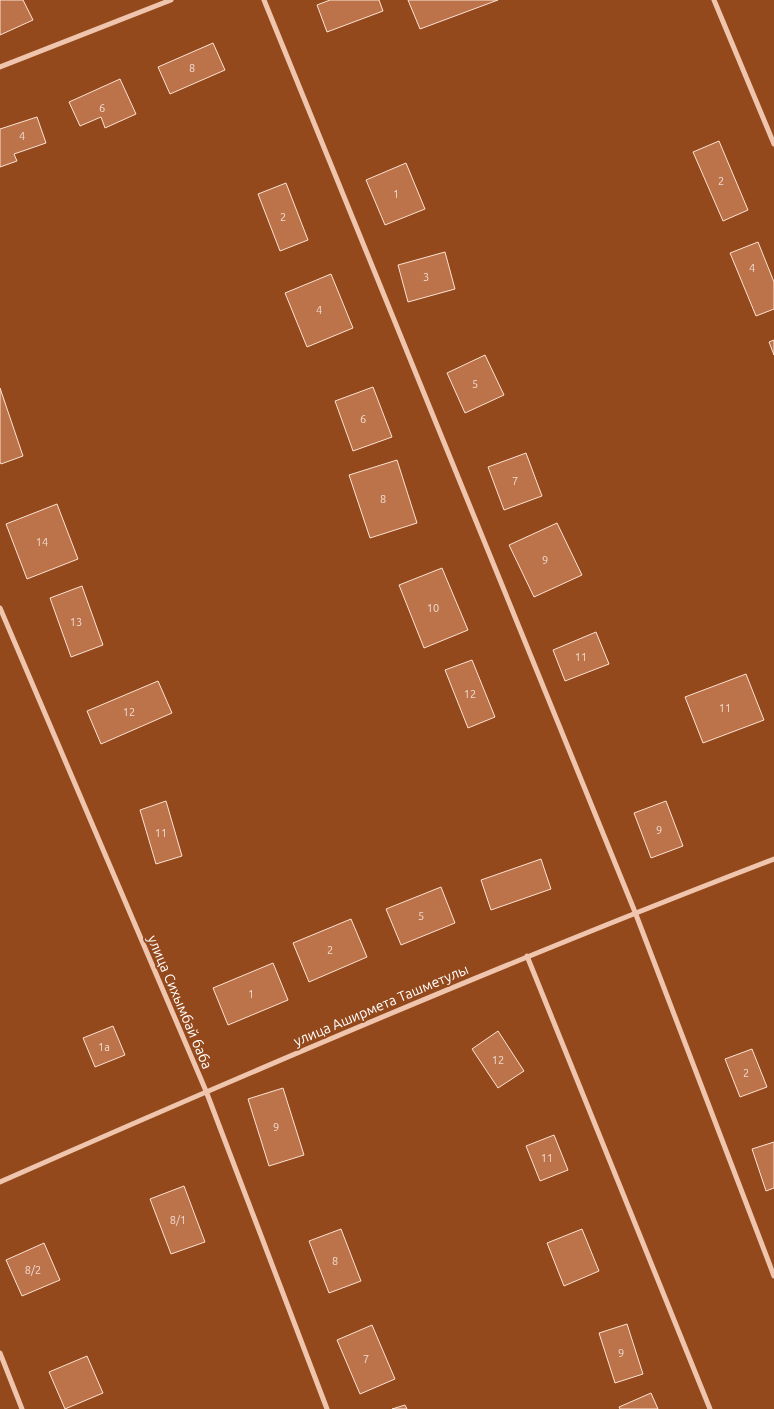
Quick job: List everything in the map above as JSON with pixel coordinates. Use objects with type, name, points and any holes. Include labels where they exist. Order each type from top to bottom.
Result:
[{"type":"street","points":[[0,67],[171,0]]},
{"type":"street","points":[[264,0],[634,912],[774,1276]]},
{"type":"street","points":[[714,0],[774,144]]},
{"type":"street","name":"улица Сихымбай баба","points":[[0,608],[206,1091],[327,1409]]},
{"type":"street","name":"улица Аширмета Ташметулы","points":[[0,1182],[206,1091],[527,956],[774,858]]},
{"type":"street","points":[[527,956],[710,1409]]},
{"type":"street","points":[[0,1353],[22,1409]]},
{"type":"building","points":[[0,0],[23,0],[33,20],[0,35]]},
{"type":"building","points":[[330,0],[379,0],[383,11],[327,32],[317,5]]},
{"type":"building","points":[[408,0],[498,0],[420,29]]},
{"type":"building","points":[[213,43],[225,70],[170,94],[158,67]]},
{"type":"building","points":[[120,79],[136,114],[105,128],[101,117],[80,126],[69,102]]},
{"type":"building","points":[[37,117],[46,143],[14,154],[17,161],[0,167],[0,129]]},
{"type":"building","points":[[719,141],[748,210],[723,221],[693,152]]},
{"type":"building","points":[[406,163],[425,209],[385,225],[366,180]]},
{"type":"building","points":[[286,183],[308,240],[280,251],[258,194]]},
{"type":"building","points":[[758,242],[774,282],[774,309],[756,316],[730,253]]},
{"type":"building","points":[[445,252],[455,289],[408,302],[398,265]]},
{"type":"building","points":[[331,274],[353,328],[307,347],[285,293]]},
{"type":"building","points":[[774,340],[774,355],[769,342]]},
{"type":"building","points":[[485,355],[504,395],[465,413],[447,373]]},
{"type":"building","points":[[373,387],[392,437],[353,451],[335,401]]},
{"type":"building","points":[[0,388],[23,456],[1,464],[0,462]]},
{"type":"building","points":[[526,453],[542,496],[504,510],[488,467]]},
{"type":"building","points":[[397,460],[417,523],[370,538],[349,475]]},
{"type":"building","points":[[57,504],[78,559],[27,579],[6,524]]},
{"type":"building","points":[[557,523],[582,575],[534,597],[509,545]]},
{"type":"building","points":[[442,568],[468,630],[424,648],[399,585]]},
{"type":"building","points":[[82,586],[103,645],[71,657],[50,598]]},
{"type":"building","points":[[596,632],[609,664],[565,681],[553,650]]},
{"type":"building","points":[[472,660],[495,717],[468,728],[445,670]]},
{"type":"building","points":[[746,674],[764,720],[703,743],[685,697]]},
{"type":"building","points":[[158,681],[172,713],[101,744],[87,711]]},
{"type":"building","points":[[166,801],[182,856],[156,864],[140,810]]},
{"type":"building","points":[[666,801],[683,846],[651,858],[634,813]]},
{"type":"building","points":[[541,859],[551,889],[491,910],[481,880]]},
{"type":"building","points":[[441,887],[455,923],[401,945],[386,909]]},
{"type":"building","points":[[351,919],[367,957],[309,982],[293,943]]},
{"type":"building","points":[[273,963],[288,1000],[228,1025],[213,988]]},
{"type":"building","points":[[113,1026],[125,1055],[95,1067],[83,1038]]},
{"type":"building","points":[[498,1031],[524,1071],[498,1088],[472,1049]]},
{"type":"building","points":[[752,1049],[767,1087],[740,1097],[725,1059]]},
{"type":"building","points":[[283,1088],[304,1155],[269,1166],[248,1099]]},
{"type":"building","points":[[554,1135],[568,1170],[540,1181],[526,1146]]},
{"type":"building","points":[[774,1142],[774,1188],[766,1191],[752,1149]]},
{"type":"building","points":[[184,1186],[205,1242],[171,1254],[150,1199]]},
{"type":"building","points":[[341,1229],[361,1281],[329,1293],[309,1241]]},
{"type":"building","points":[[582,1229],[599,1271],[564,1286],[547,1243]]},
{"type":"building","points":[[44,1243],[60,1280],[22,1296],[6,1260]]},
{"type":"building","points":[[627,1324],[643,1374],[615,1383],[599,1333]]},
{"type":"building","points":[[372,1325],[395,1379],[360,1394],[337,1340]]},
{"type":"building","points":[[87,1356],[103,1393],[65,1409],[49,1372]]},
{"type":"building","points":[[651,1393],[658,1409],[620,1409],[619,1407]]},
{"type":"building","points":[[405,1405],[407,1409],[392,1409]]}]
